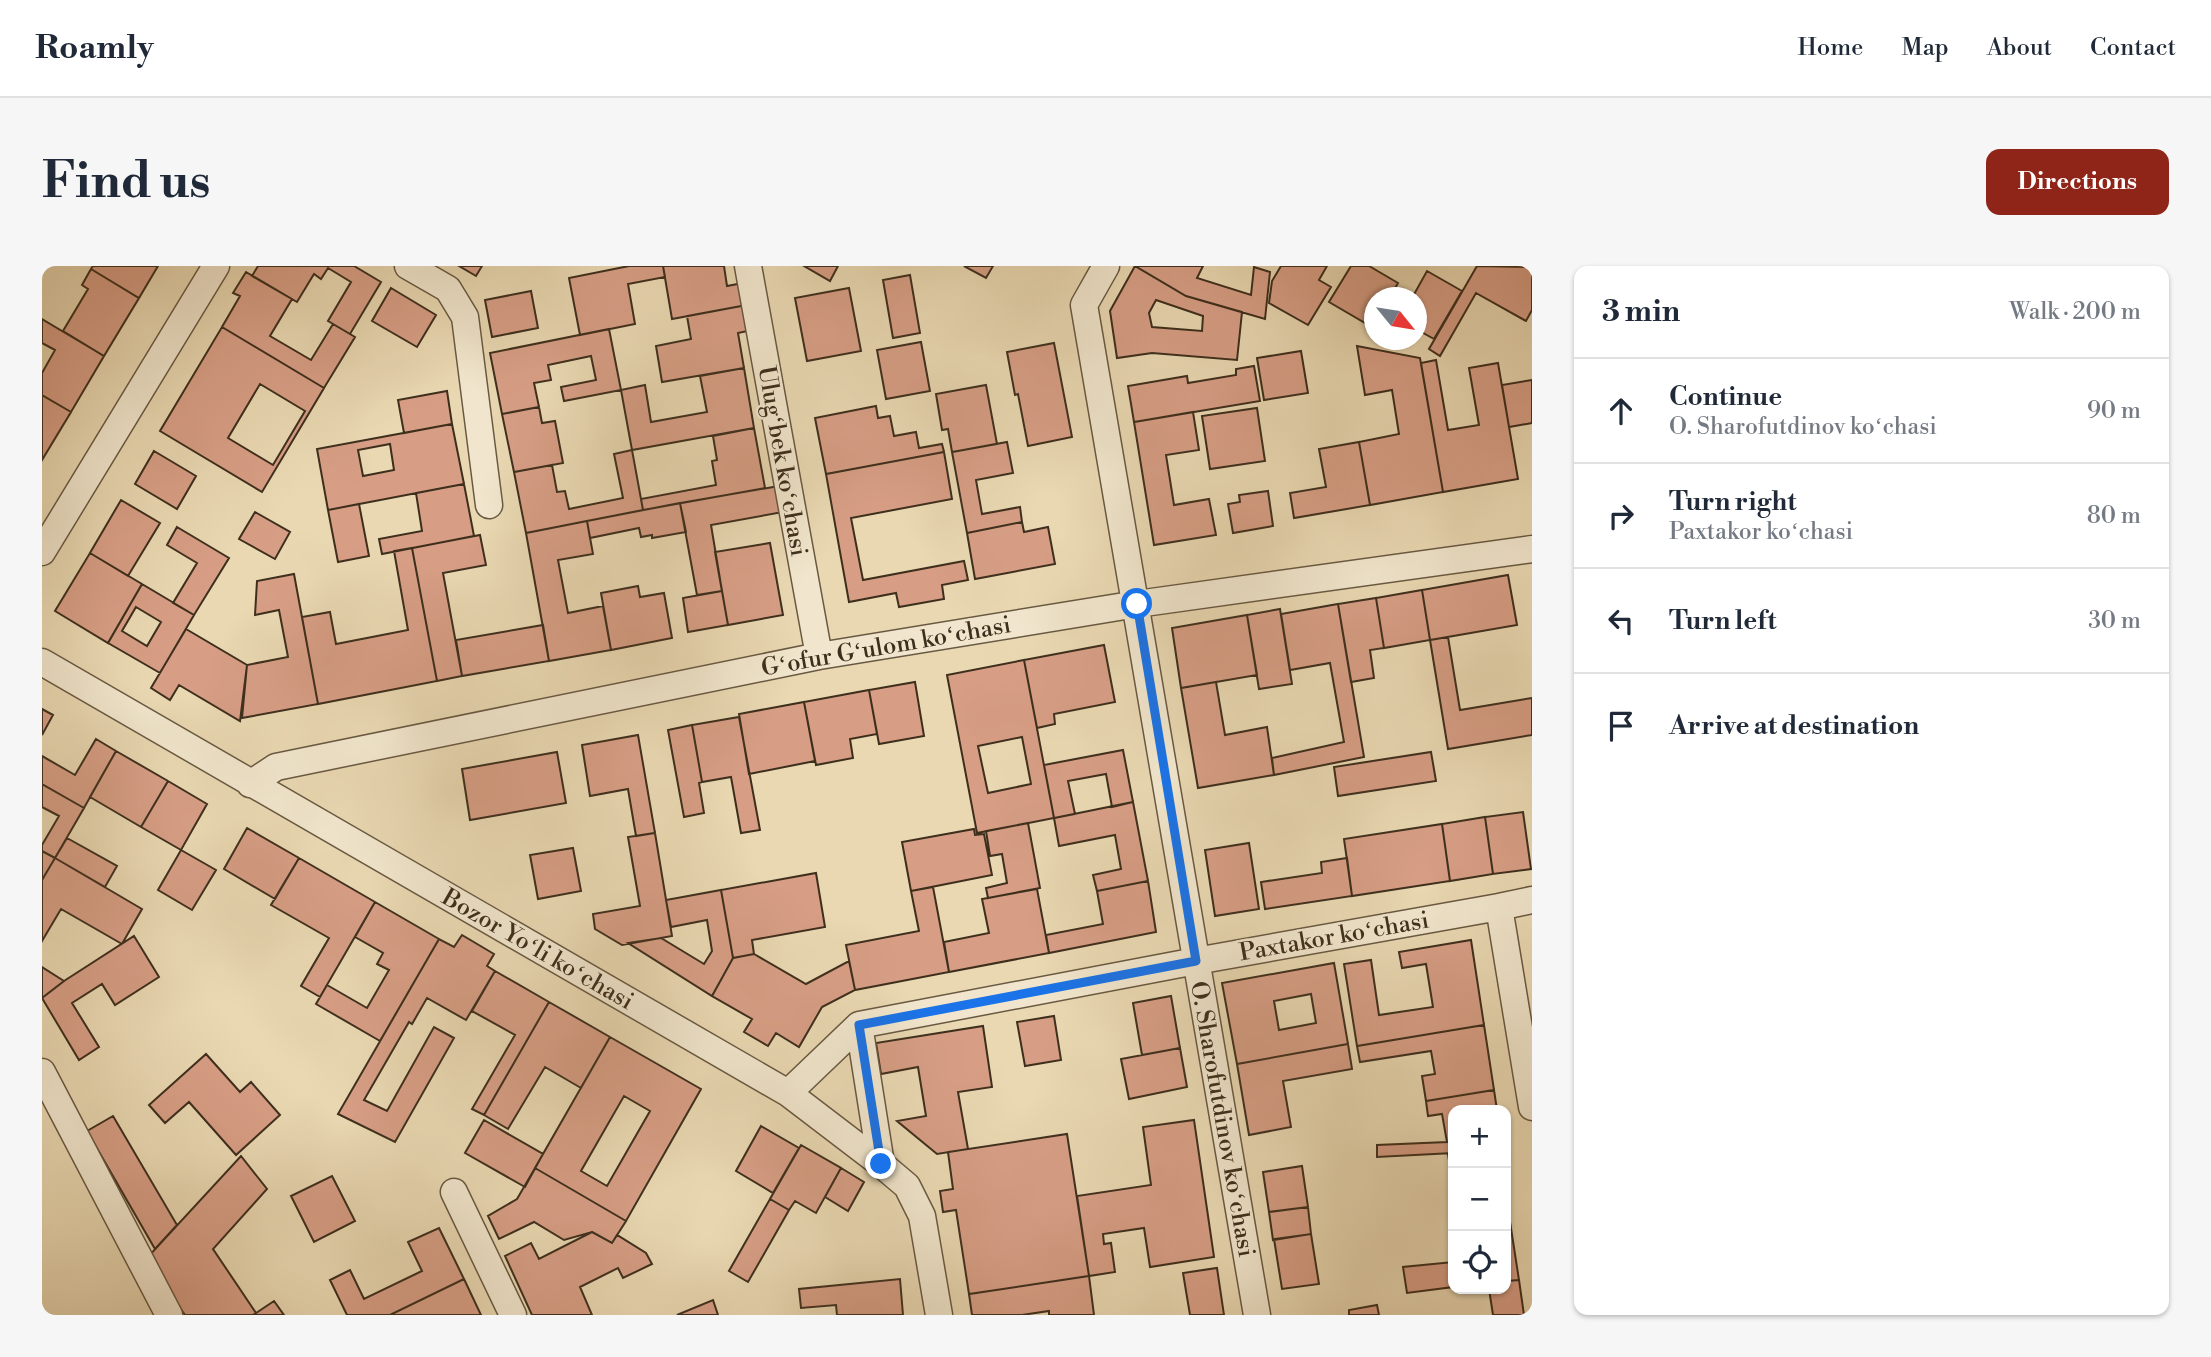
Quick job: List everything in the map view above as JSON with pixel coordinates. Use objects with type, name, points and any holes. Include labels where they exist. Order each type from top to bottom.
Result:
[{"type":"street","points":[[42,552],[216,266]]},
{"type":"street","points":[[408,266],[448,289],[465,317],[489,505]]},
{"type":"street","name":"Ulugʻbek koʻchasi","points":[[748,266],[819,656]]},
{"type":"street","name":"O. Sharofutdinov koʻchasi","points":[[1106,266],[1084,305],[1257,1315]]},
{"type":"street","name":"Gʻofur Gʻulom koʻchasi","points":[[250,784],[276,766],[819,656],[1137,604],[1532,549]]},
{"type":"street","name":"Bozor Yoʻli koʻchasi","points":[[42,662],[788,1093],[907,1186],[922,1216],[939,1315]]},
{"type":"street","name":"Paxtakor koʻchasi","points":[[859,1025],[1532,900]]},
{"type":"street","points":[[1500,907],[1532,1107]]},
{"type":"street","points":[[788,1093],[859,1025]]},
{"type":"street","points":[[859,1025],[881,1164]]},
{"type":"street","points":[[42,1072],[169,1315]]},
{"type":"street","points":[[454,1192],[513,1315]]},
{"type":"building","points":[[93,266],[158,266],[139,298],[91,269]]},
{"type":"building","points":[[258,266],[354,266],[381,282],[350,334],[328,321],[351,282],[328,268],[321,279],[314,274],[297,302],[252,276]]},
{"type":"building","points":[[459,266],[482,266],[476,276]]},
{"type":"building","points":[[629,266],[663,266],[665,277],[628,284],[635,324],[580,335],[569,278]]},
{"type":"building","points":[[663,266],[724,266],[727,286],[743,283],[747,305],[672,319]]},
{"type":"building","points":[[804,266],[838,266],[830,281]]},
{"type":"building","points":[[964,266],[993,266],[986,278]]},
{"type":"building","points":[[1135,266],[1186,296],[1242,312],[1237,360],[1152,353],[1117,358],[1110,311]],"holes":[[[1156,300],[1203,316],[1202,331],[1152,327],[1149,313]]]},
{"type":"building","points":[[1135,266],[1203,266],[1197,278],[1251,295],[1254,267],[1270,272],[1265,319],[1186,296]]},
{"type":"building","points":[[1281,266],[1327,266],[1319,280],[1331,287],[1308,325],[1269,303],[1272,281]]},
{"type":"building","points":[[1351,266],[1369,266],[1398,283],[1396,287],[1364,287],[1364,322],[1329,302]]},
{"type":"building","points":[[1477,266],[1532,267],[1532,310],[1526,321],[1476,293],[1440,356],[1429,349]]},
{"type":"building","points":[[91,269],[139,298],[104,356],[63,331],[88,289],[82,285]]},
{"type":"building","points":[[1427,271],[1462,291],[1434,339],[1427,335],[1427,287],[1418,287]]},
{"type":"building","points":[[246,272],[292,299],[270,336],[311,360],[333,324],[355,337],[324,388],[222,327],[240,296],[233,293]]},
{"type":"building","points":[[910,275],[920,333],[893,338],[883,280]]},
{"type":"building","points":[[391,288],[436,315],[417,347],[372,321]]},
{"type":"building","points":[[849,288],[861,351],[807,361],[795,298]]},
{"type":"building","points":[[531,291],[538,328],[492,337],[485,300]]},
{"type":"building","points":[[747,305],[752,330],[738,333],[744,368],[662,382],[656,346],[691,339],[687,316]]},
{"type":"building","points":[[42,319],[104,356],[71,412],[42,395],[42,373],[55,350],[42,343]]},
{"type":"building","points":[[222,327],[324,388],[262,492],[160,431]],"holes":[[[260,384],[305,411],[273,465],[228,438]]]},
{"type":"building","points":[[609,329],[621,390],[564,401],[561,387],[596,380],[591,356],[548,365],[551,380],[534,383],[539,407],[502,414],[490,353]]},
{"type":"building","points":[[921,342],[930,391],[886,399],[877,350]]},
{"type":"building","points":[[1054,343],[1072,437],[1028,446],[1007,352]]},
{"type":"building","points":[[1357,346],[1364,347],[1364,350],[1420,358],[1443,492],[1370,505],[1359,442],[1399,434],[1392,390],[1365,395]]},
{"type":"building","points":[[1301,351],[1308,393],[1264,400],[1257,358]]},
{"type":"building","points":[[1436,360],[1448,430],[1479,425],[1469,368],[1498,363],[1518,479],[1443,492],[1421,363]]},
{"type":"building","points":[[1254,366],[1260,401],[1134,422],[1128,386],[1187,376],[1188,383],[1236,375],[1236,369]]},
{"type":"building","points":[[744,368],[754,428],[632,450],[621,390],[645,385],[651,422],[707,412],[700,376]]},
{"type":"building","points":[[1532,380],[1532,423],[1509,427],[1502,385]]},
{"type":"building","points":[[986,385],[997,444],[952,452],[948,429],[942,430],[936,394]]},
{"type":"building","points":[[447,391],[452,424],[404,433],[398,400]]},
{"type":"building","points":[[42,395],[71,412],[42,460]]},
{"type":"building","points":[[876,406],[878,418],[890,416],[894,436],[916,432],[919,448],[942,444],[944,452],[826,474],[815,418]]},
{"type":"building","points":[[539,407],[542,423],[555,421],[563,463],[514,472],[502,414]]},
{"type":"building","points":[[1257,408],[1265,461],[1210,469],[1202,416]]},
{"type":"building","points":[[1193,412],[1199,450],[1166,455],[1174,505],[1209,499],[1216,535],[1154,545],[1134,422]]},
{"type":"building","points":[[452,424],[464,484],[328,510],[317,449]],"holes":[[[390,444],[394,470],[363,476],[358,450]]]},
{"type":"building","points":[[754,428],[765,488],[643,510],[641,499],[716,485],[712,461],[717,460],[713,436]]},
{"type":"building","points":[[1007,442],[1013,473],[976,480],[982,514],[1020,507],[1022,522],[967,533],[952,452]]},
{"type":"building","points":[[1359,442],[1370,505],[1294,518],[1290,493],[1326,487],[1319,449]]},
{"type":"building","points":[[632,450],[643,510],[526,533],[514,472],[552,465],[557,492],[565,491],[569,509],[623,498],[614,454]]},
{"type":"building","points":[[154,451],[196,476],[177,509],[135,484]]},
{"type":"building","points":[[944,452],[952,499],[851,518],[863,580],[964,561],[968,580],[942,585],[944,599],[899,607],[896,593],[849,602],[826,474]]},
{"type":"building","points":[[464,484],[474,536],[382,554],[379,539],[422,531],[416,493]]},
{"type":"building","points":[[779,486],[783,512],[711,525],[722,591],[697,595],[680,503]]},
{"type":"building","points":[[1268,491],[1273,526],[1233,533],[1228,504],[1240,502],[1239,495]]},
{"type":"building","points":[[121,500],[160,523],[128,576],[90,553]]},
{"type":"building","points":[[680,503],[686,532],[652,538],[652,535],[641,537],[639,528],[590,538],[587,521]]},
{"type":"building","points":[[359,504],[369,556],[338,562],[328,510]]},
{"type":"building","points":[[255,512],[290,532],[275,559],[239,539]]},
{"type":"building","points":[[587,521],[593,554],[558,560],[568,613],[603,606],[611,650],[549,661],[526,533]]},
{"type":"building","points":[[1022,522],[1024,532],[1048,527],[1055,564],[975,579],[967,533]]},
{"type":"building","points":[[177,527],[229,558],[194,615],[173,603],[197,563],[167,545]]},
{"type":"building","points":[[480,535],[486,565],[443,573],[462,676],[437,681],[412,548]]},
{"type":"building","points":[[770,543],[783,615],[728,625],[715,552]]},
{"type":"building","points":[[412,548],[437,681],[318,704],[302,617],[330,612],[336,644],[408,630],[394,551]]},
{"type":"building","points":[[90,553],[142,584],[108,643],[55,611]]},
{"type":"building","points":[[294,574],[318,704],[242,718],[247,665],[288,657],[279,610],[255,615],[257,581]]},
{"type":"building","points":[[1508,575],[1517,625],[1430,640],[1422,590]]},
{"type":"building","points":[[142,584],[194,615],[160,673],[108,643]],"holes":[[[136,607],[161,622],[147,646],[122,631]]]},
{"type":"building","points":[[638,586],[640,597],[664,593],[672,638],[611,650],[601,593]]},
{"type":"building","points":[[1422,590],[1430,640],[1384,648],[1376,598]]},
{"type":"building","points":[[722,591],[728,625],[688,632],[683,598]]},
{"type":"building","points":[[1376,598],[1384,648],[1370,650],[1374,678],[1351,682],[1338,604]]},
{"type":"building","points":[[1338,604],[1364,757],[1274,775],[1272,758],[1344,742],[1330,663],[1290,670],[1281,614]]},
{"type":"building","points":[[1280,609],[1292,684],[1259,689],[1247,615]]},
{"type":"building","points":[[1247,615],[1257,675],[1181,688],[1172,628]]},
{"type":"building","points":[[543,625],[549,661],[462,676],[456,640]]},
{"type":"building","points":[[186,629],[247,665],[240,721],[179,685],[170,700],[151,688]]},
{"type":"building","points":[[1448,637],[1460,710],[1532,698],[1532,735],[1448,749],[1430,640]]},
{"type":"building","points":[[1104,645],[1115,702],[1054,714],[1055,724],[1037,728],[1024,660]]},
{"type":"building","points":[[1024,660],[1054,818],[977,833],[947,675]],"holes":[[[1022,737],[1031,784],[988,793],[978,746]]]},
{"type":"building","points":[[915,682],[924,736],[879,744],[869,690]]},
{"type":"building","points":[[1216,682],[1225,735],[1267,727],[1274,775],[1198,788],[1181,688]]},
{"type":"building","points":[[869,690],[877,734],[850,739],[853,758],[816,765],[804,702]]},
{"type":"building","points":[[804,702],[815,761],[749,774],[739,714]]},
{"type":"building","points":[[42,709],[53,715],[42,735]]},
{"type":"building","points":[[739,717],[760,830],[741,833],[731,777],[702,782],[692,725]]},
{"type":"building","points":[[692,725],[702,782],[699,783],[704,813],[684,817],[668,730]]},
{"type":"building","points":[[638,735],[655,833],[636,836],[628,789],[590,796],[582,745]]},
{"type":"building","points":[[96,739],[116,751],[84,808],[42,784],[42,756],[75,775]]},
{"type":"building","points":[[1123,750],[1133,802],[1112,807],[1106,774],[1068,781],[1075,814],[1054,818],[1044,765]]},
{"type":"building","points":[[116,751],[168,781],[141,827],[90,797]]},
{"type":"building","points":[[557,752],[566,803],[470,820],[462,769]]},
{"type":"building","points":[[1431,752],[1436,781],[1338,796],[1334,767]]},
{"type":"building","points":[[168,781],[207,804],[181,850],[141,827]]},
{"type":"building","points":[[42,784],[84,808],[55,858],[42,851],[42,845],[59,816],[42,807]]},
{"type":"building","points":[[1133,802],[1148,881],[1097,891],[1093,875],[1121,869],[1115,835],[1059,846],[1054,818]]},
{"type":"building","points":[[1523,812],[1531,869],[1493,874],[1485,817]]},
{"type":"building","points":[[1485,817],[1493,874],[1450,881],[1442,824]]},
{"type":"building","points":[[1028,823],[1040,888],[988,898],[986,888],[1007,883],[1002,854],[990,856],[986,831]]},
{"type":"building","points":[[1442,824],[1450,881],[1352,896],[1344,839]]},
{"type":"building","points":[[247,828],[299,858],[275,899],[224,869]]},
{"type":"building","points":[[974,829],[975,835],[984,834],[992,875],[911,891],[902,842]]},
{"type":"building","points":[[655,833],[672,936],[622,945],[595,929],[593,914],[640,906],[628,837]]},
{"type":"building","points":[[67,838],[117,866],[105,887],[55,858]]},
{"type":"building","points":[[1249,843],[1259,909],[1215,916],[1205,850]]},
{"type":"building","points":[[573,848],[581,891],[538,899],[530,855]]},
{"type":"building","points":[[181,850],[216,870],[192,910],[158,890]]},
{"type":"building","points":[[42,851],[55,858],[42,880]]},
{"type":"building","points":[[55,858],[142,909],[122,944],[61,909],[42,941],[42,880]]},
{"type":"building","points":[[299,858],[375,902],[320,997],[301,986],[329,938],[271,905]]},
{"type":"building","points":[[1347,858],[1352,896],[1265,909],[1261,882],[1322,873],[1321,862]]},
{"type":"building","points":[[816,873],[825,927],[752,940],[754,954],[733,958],[721,890]]},
{"type":"building","points":[[1148,881],[1156,932],[1049,953],[1046,935],[1103,924],[1097,891]]},
{"type":"building","points":[[933,887],[949,972],[855,990],[846,945],[919,931],[911,891]]},
{"type":"building","points":[[1037,889],[1049,953],[949,972],[944,942],[989,933],[982,899]]},
{"type":"building","points":[[721,890],[733,958],[712,996],[628,943],[661,938],[704,964],[712,951],[707,920],[671,927],[666,900]]},
{"type":"building","points":[[375,902],[439,939],[380,1041],[316,1004],[327,985],[367,1008],[389,970],[377,964],[383,953],[355,937]]},
{"type":"building","points":[[462,935],[494,954],[487,966],[495,971],[466,1020],[427,998],[412,1024],[409,1022],[364,1100],[387,1111],[434,1027],[454,1038],[395,1142],[338,1114],[439,939],[454,947]]},
{"type":"building","points":[[134,936],[159,977],[115,1005],[102,984],[72,1003],[99,1047],[79,1060],[42,998]]},
{"type":"building","points":[[1471,940],[1484,1025],[1357,1046],[1344,964],[1371,960],[1379,1015],[1433,1007],[1426,964],[1402,968],[1399,952]]},
{"type":"building","points":[[754,954],[806,984],[849,961],[855,990],[822,1007],[799,1047],[776,1033],[768,1046],[744,1032],[752,1019],[712,996],[733,958]]},
{"type":"building","points":[[1334,963],[1348,1044],[1237,1064],[1222,983]],"holes":[[[1311,994],[1316,1023],[1279,1030],[1274,1001]]]},
{"type":"building","points":[[42,967],[64,981],[42,998]]},
{"type":"building","points":[[495,971],[549,1002],[484,1115],[472,1109],[515,1035],[472,1011]]},
{"type":"building","points":[[1171,996],[1180,1048],[1142,1055],[1133,1003]]},
{"type":"building","points":[[549,1002],[610,1037],[581,1088],[545,1067],[508,1129],[484,1115]]},
{"type":"building","points":[[1054,1016],[1061,1060],[1025,1066],[1017,1022]]},
{"type":"building","points":[[1484,1025],[1494,1090],[1426,1101],[1422,1076],[1435,1074],[1431,1051],[1360,1062],[1357,1046]]},
{"type":"building","points":[[983,1026],[992,1087],[958,1092],[968,1149],[937,1154],[897,1121],[926,1116],[918,1067],[881,1074],[876,1043]]},
{"type":"building","points":[[610,1037],[701,1089],[626,1221],[535,1168]],"holes":[[[624,1096],[650,1111],[607,1186],[581,1171]]]},
{"type":"building","points":[[1348,1044],[1352,1069],[1283,1081],[1291,1127],[1249,1135],[1237,1064]]},
{"type":"building","points":[[1180,1048],[1187,1087],[1129,1099],[1121,1059]]},
{"type":"building","points":[[206,1054],[240,1092],[251,1082],[280,1115],[236,1155],[189,1102],[165,1123],[149,1105]]},
{"type":"building","points":[[1494,1090],[1496,1105],[1448,1105],[1448,1153],[1377,1157],[1377,1145],[1447,1142],[1442,1114],[1428,1116],[1426,1101]]},
{"type":"building","points":[[113,1116],[177,1225],[155,1249],[87,1131]]},
{"type":"building","points":[[484,1120],[543,1154],[525,1187],[465,1153]]},
{"type":"building","points":[[1194,1120],[1214,1257],[1150,1267],[1144,1228],[1103,1234],[1104,1244],[1111,1243],[1115,1272],[1089,1276],[1077,1196],[1151,1185],[1143,1127]]},
{"type":"building","points":[[761,1126],[799,1148],[773,1193],[736,1171]]},
{"type":"building","points":[[1067,1134],[1089,1276],[969,1294],[956,1210],[943,1212],[940,1191],[953,1189],[948,1152]]},
{"type":"building","points":[[801,1145],[841,1168],[816,1213],[795,1201],[789,1210],[770,1199]]},
{"type":"building","points":[[241,1156],[267,1189],[213,1249],[256,1313],[185,1315],[146,1259]]},
{"type":"building","points":[[1302,1166],[1308,1207],[1269,1212],[1263,1172]]},
{"type":"building","points":[[535,1168],[626,1221],[612,1243],[592,1232],[564,1240],[534,1222],[499,1239],[488,1216],[517,1199]]},
{"type":"building","points":[[841,1168],[864,1182],[848,1211],[825,1197]]},
{"type":"building","points":[[332,1176],[355,1221],[314,1242],[291,1196]]},
{"type":"building","points":[[770,1199],[789,1210],[748,1282],[729,1271]]},
{"type":"building","points":[[1308,1207],[1311,1234],[1273,1240],[1269,1212]]},
{"type":"building","points":[[439,1228],[464,1279],[390,1315],[347,1315],[330,1280],[350,1270],[364,1299],[422,1271],[408,1242]]},
{"type":"building","points":[[1511,1228],[1519,1280],[1511,1281]]},
{"type":"building","points":[[592,1232],[612,1243],[617,1235],[646,1253],[652,1264],[623,1278],[618,1268],[580,1287],[592,1315],[532,1315],[505,1256],[531,1243],[539,1259]]},
{"type":"building","points":[[1311,1234],[1319,1284],[1282,1289],[1274,1239]]},
{"type":"building","points":[[1448,1262],[1448,1288],[1407,1293],[1403,1267]]},
{"type":"building","points":[[1217,1268],[1224,1315],[1190,1315],[1183,1273]]},
{"type":"building","points":[[1089,1276],[1094,1315],[1049,1315],[1049,1311],[1022,1315],[972,1315],[969,1294]]},
{"type":"building","points":[[464,1279],[481,1315],[390,1315]]},
{"type":"building","points":[[900,1279],[903,1315],[837,1315],[836,1305],[801,1308],[799,1289]]},
{"type":"building","points":[[1519,1280],[1524,1315],[1493,1315],[1490,1294],[1511,1294],[1511,1281]]},
{"type":"building","points":[[713,1300],[718,1315],[677,1315]]},
{"type":"building","points":[[274,1301],[284,1315],[253,1315]]},
{"type":"building","points":[[1377,1305],[1379,1315],[1349,1315],[1349,1310]]},
{"type":"route","points":[[881,1164],[859,1025],[1196,961],[1137,604]]}]
